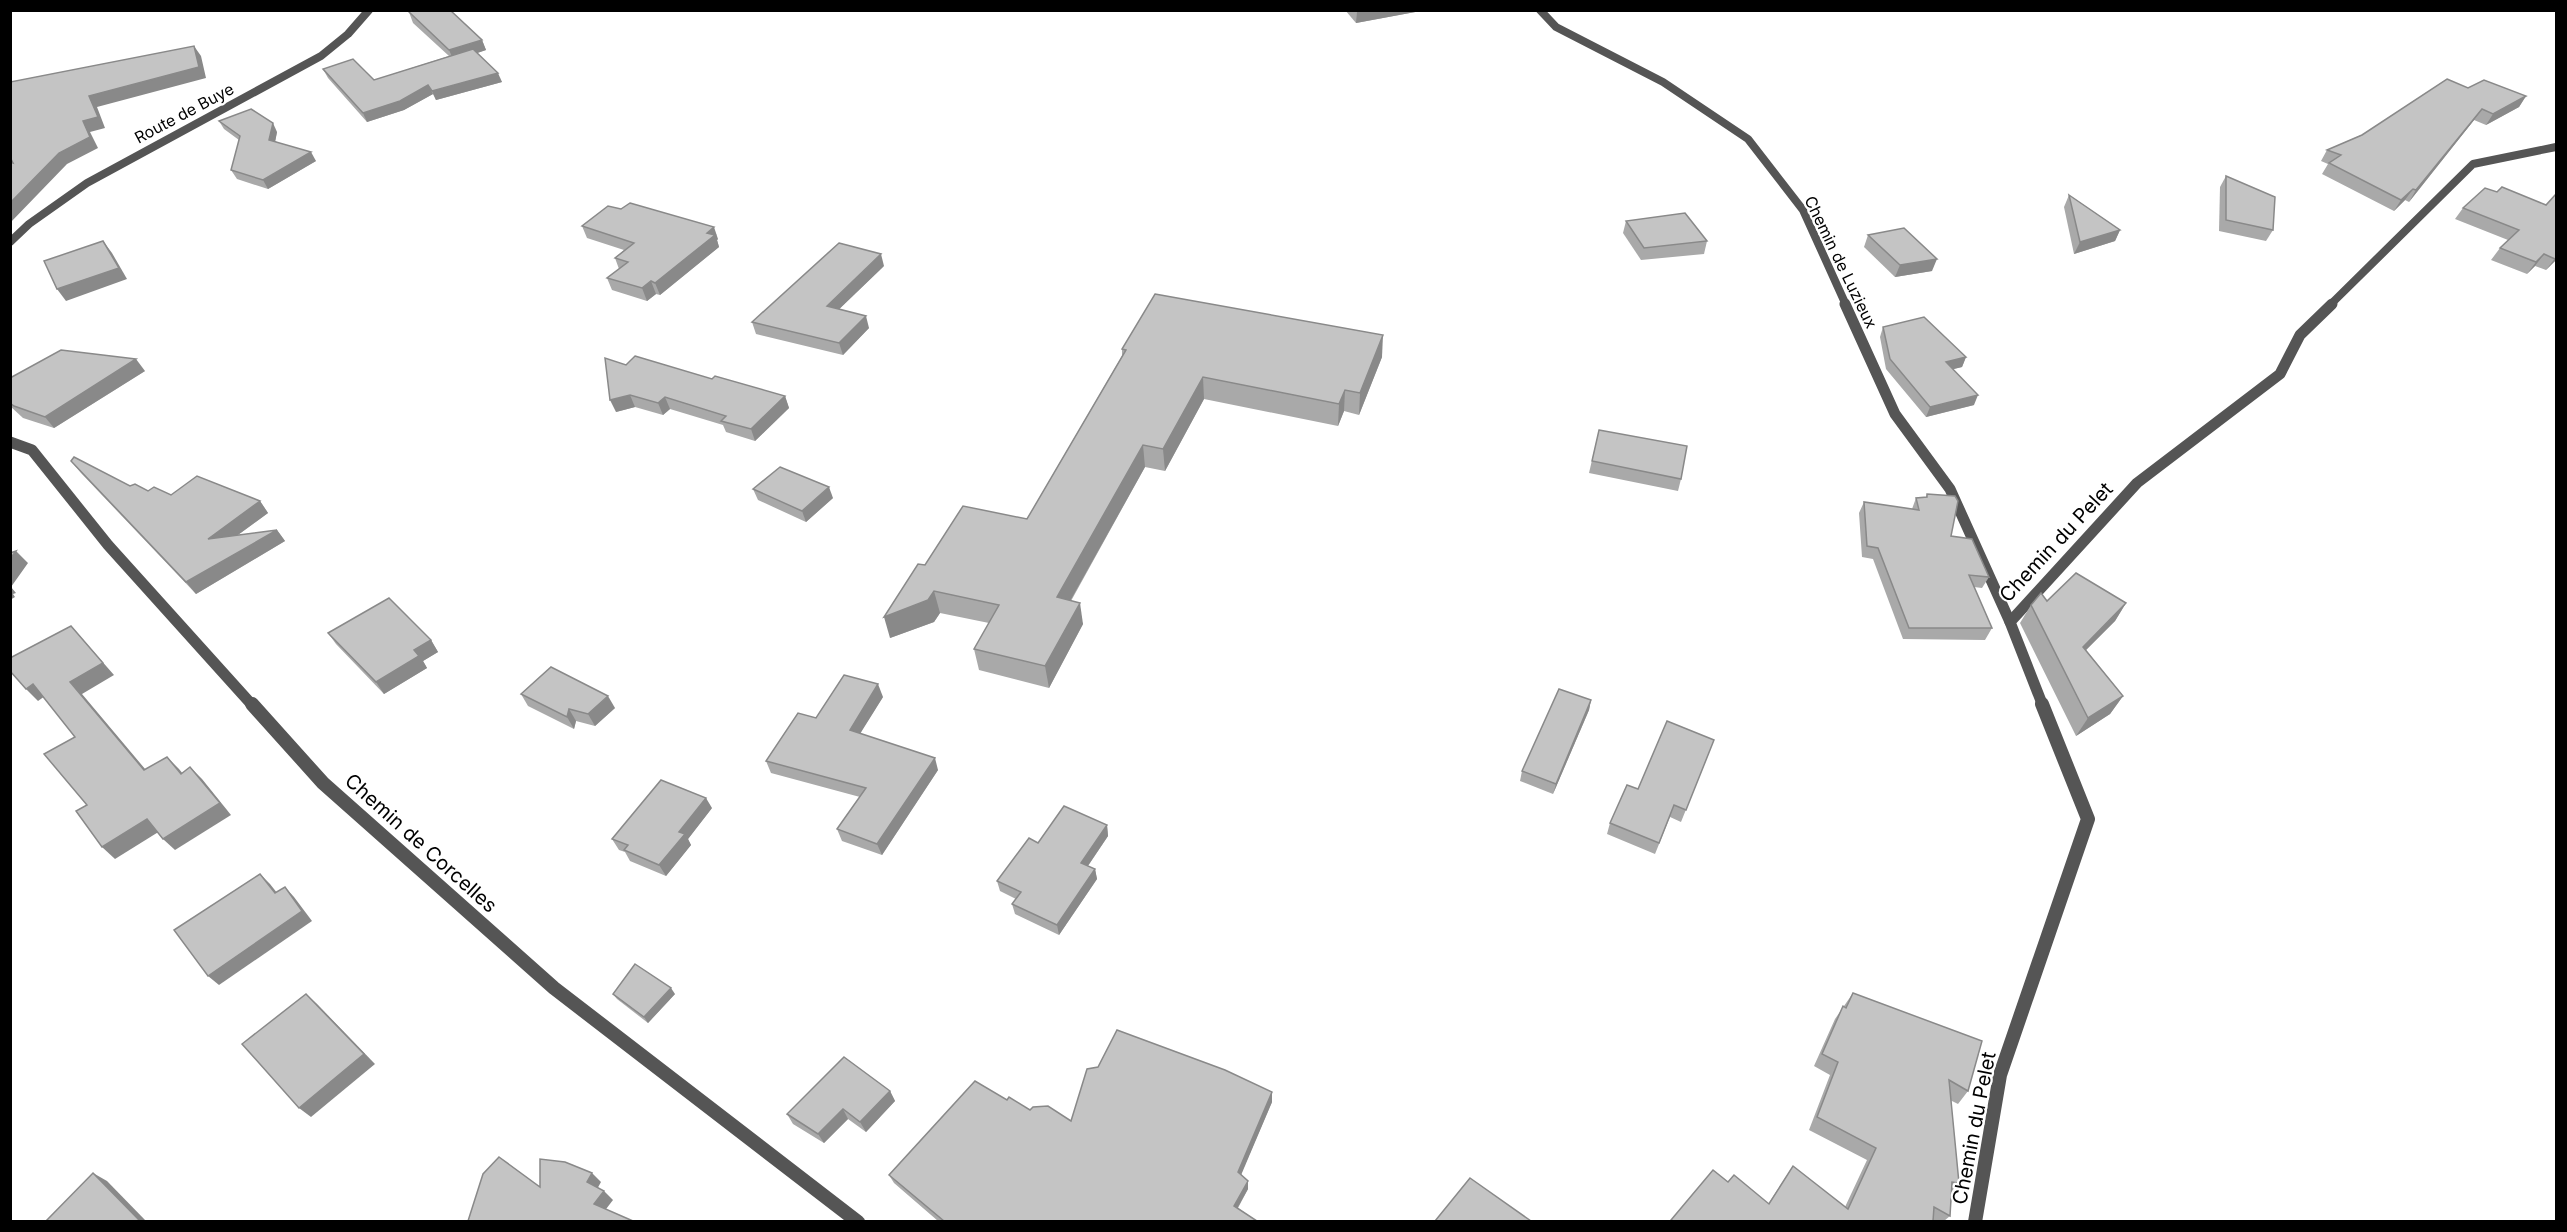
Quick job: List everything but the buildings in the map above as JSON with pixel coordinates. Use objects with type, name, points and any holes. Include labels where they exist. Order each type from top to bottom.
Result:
[{"type":"street","name":"Route de Buye","points":[[10,242],[29,224],[87,183],[321,56],[348,34],[369,10]]},
{"type":"street","name":"Chemin de Luzieux","points":[[1540,10],[1556,27],[1663,82],[1748,139],[1803,210],[1895,414],[1950,489],[2010,622]]},
{"type":"street","name":"Chemin du Pelet","points":[[1975,1221],[2000,1075],[2088,819],[2010,622],[2137,483],[2280,374],[2300,336],[2473,164],[2556,147]]},
{"type":"street","name":"Chemin de Corcelles","points":[[10,442],[32,450],[108,545],[323,783],[554,988],[858,1221]]}]
